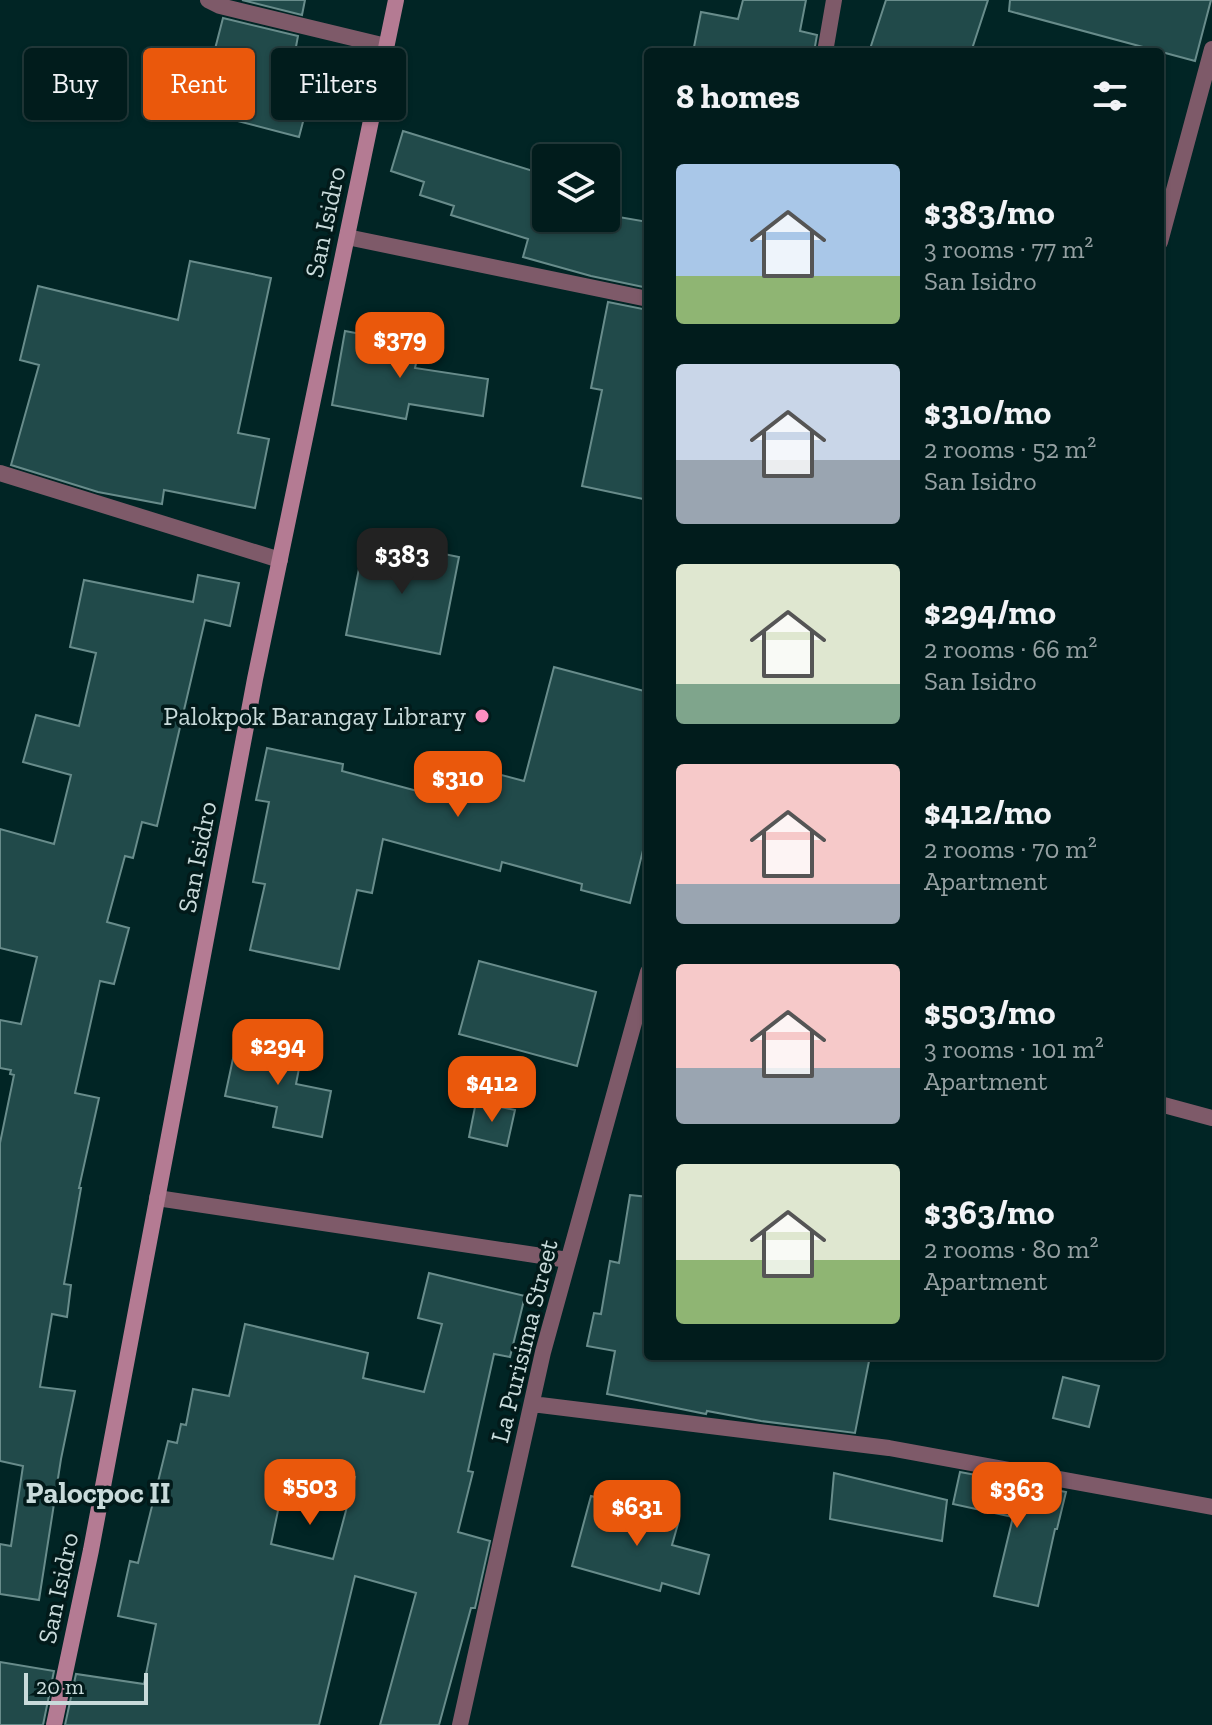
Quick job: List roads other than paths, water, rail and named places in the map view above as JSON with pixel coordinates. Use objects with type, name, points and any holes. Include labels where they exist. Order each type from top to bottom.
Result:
[{"type":"street","points":[[208,0],[220,6],[386,46]]},
{"type":"street","name":"San Isidro","points":[[54,1725],[94,1535],[255,679],[396,0]]},
{"type":"street","points":[[826,48],[834,0]]},
{"type":"street","points":[[1164,227],[1212,49]]},
{"type":"street","points":[[347,237],[644,298]]},
{"type":"street","points":[[0,473],[280,560]]},
{"type":"street","name":"La Purisima Street","points":[[460,1725],[543,1352],[644,986]]},
{"type":"street","points":[[1164,1105],[1212,1118]]},
{"type":"street","points":[[157,1198],[568,1260]]},
{"type":"street","points":[[532,1404],[889,1448],[1212,1507]]},
{"type":"place","name":"Palokpok Barangay Library","points":[[482,716]]},
{"type":"district","name":"Palocpoc II","points":[[98,1493]]}]
